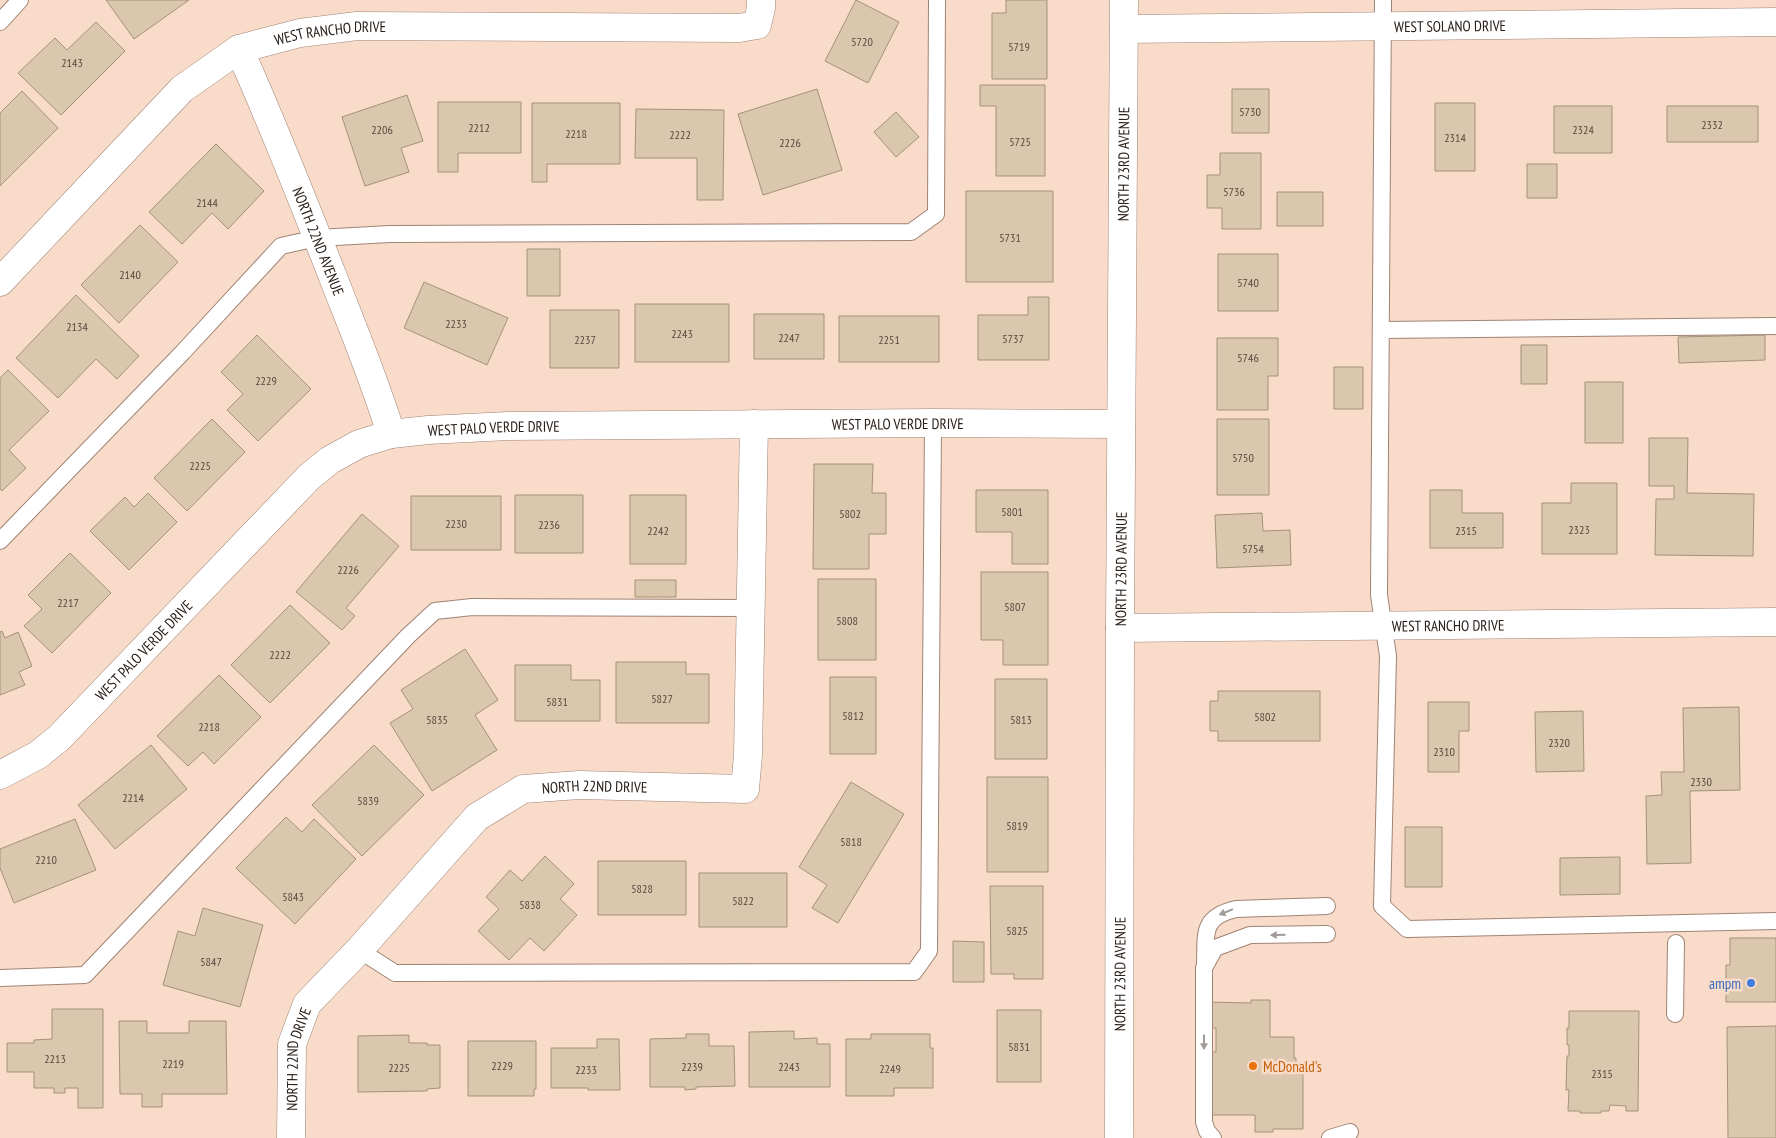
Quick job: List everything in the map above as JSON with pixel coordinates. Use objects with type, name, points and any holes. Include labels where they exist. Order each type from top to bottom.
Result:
[{"type":"street","name":"NORTH 23RD AVENUE","points":[[1119,1138],[1124,0]]},
{"type":"street","name":"WEST RANCHO DRIVE","points":[[0,282],[182,89],[239,49],[300,33],[356,26],[739,28],[759,12]]},
{"type":"street","name":"WEST SOLANO DRIVE","points":[[1124,29],[1383,13],[1776,22]]},
{"type":"street","name":"NORTH 22ND AVENUE","points":[[239,49],[264,104],[317,238],[382,403],[391,434]]},
{"type":"street","name":"WEST PALO VERDE DRIVE","points":[[0,775],[38,755],[59,738],[309,477],[330,460],[359,444],[391,434],[508,426],[933,423],[1121,424]]},
{"type":"street","name":"NORTH 22ND DRIVE","points":[[291,1138],[292,1044],[307,1004],[359,950],[478,817],[523,789],[579,785],[744,789],[748,755],[754,424]]},
{"type":"street","name":"WEST RANCHO DRIVE","points":[[1120,628],[1776,622]]},
{"type":"lane","points":[[0,22],[20,0]]},
{"type":"lane","points":[[0,541],[183,352],[281,246],[317,238],[390,234],[911,232],[936,214],[937,0]]},
{"type":"lane","points":[[1383,13],[1379,595],[1388,656],[1382,906],[1408,929],[1776,921]]},
{"type":"lane","points":[[1381,330],[1776,326]]},
{"type":"lane","points":[[359,950],[395,973],[914,972],[929,951],[933,423]]},
{"type":"lane","points":[[0,978],[85,975],[408,636],[435,611],[472,607],[750,608]]},
{"type":"lane","points":[[1213,1138],[1207,1131],[1204,1122],[1204,968],[1206,932],[1211,921],[1223,912],[1236,909],[1326,906]]},
{"type":"lane","points":[[1204,968],[1215,948],[1250,936],[1327,934]]},
{"type":"lane","points":[[1675,1014],[1676,943]]},
{"type":"lane","points":[[1330,1138],[1350,1132]]},
{"type":"building","points":[[106,0],[189,0],[134,39]]},
{"type":"building","points":[[856,0],[899,22],[868,83],[825,61]]},
{"type":"building","points":[[1006,0],[1047,0],[1047,79],[992,79],[992,13],[1006,13]]},
{"type":"building","points":[[96,22],[125,51],[61,115],[18,73],[55,38],[67,50]]},
{"type":"building","points":[[980,85],[1045,85],[1045,176],[996,176],[996,106],[980,106]]},
{"type":"building","points":[[817,89],[842,170],[763,195],[738,114]]},
{"type":"building","points":[[1232,89],[1269,89],[1269,133],[1232,133]]},
{"type":"building","points":[[22,91],[58,128],[0,186],[0,113]]},
{"type":"building","points":[[407,95],[423,141],[401,148],[409,172],[365,186],[342,117]]},
{"type":"building","points":[[438,102],[521,102],[521,153],[458,153],[458,172],[438,172]]},
{"type":"building","points":[[532,103],[620,103],[620,164],[547,164],[547,182],[532,182]]},
{"type":"building","points":[[1435,103],[1475,103],[1475,171],[1435,171]]},
{"type":"building","points":[[1554,106],[1612,106],[1612,153],[1554,153]]},
{"type":"building","points":[[1667,106],[1758,106],[1758,142],[1667,142]]},
{"type":"building","points":[[636,109],[724,110],[723,200],[697,200],[697,158],[635,158]]},
{"type":"building","points":[[896,112],[919,137],[896,157],[874,132]]},
{"type":"building","points":[[216,144],[264,191],[228,229],[212,213],[182,244],[149,212]]},
{"type":"building","points":[[1220,153],[1261,153],[1261,229],[1222,229],[1222,208],[1207,208],[1207,175],[1220,175]]},
{"type":"building","points":[[1527,164],[1557,164],[1557,198],[1527,198]]},
{"type":"building","points":[[966,191],[1053,191],[1053,282],[966,282]]},
{"type":"building","points":[[1277,192],[1323,192],[1323,226],[1277,226]]},
{"type":"building","points":[[140,225],[178,262],[119,323],[81,285]]},
{"type":"building","points":[[527,249],[560,249],[560,296],[527,296]]},
{"type":"building","points":[[1218,254],[1278,254],[1278,311],[1218,311]]},
{"type":"building","points":[[424,282],[508,318],[487,365],[404,328]]},
{"type":"building","points":[[76,295],[139,356],[117,379],[96,359],[58,398],[16,358]]},
{"type":"building","points":[[1028,297],[1049,297],[1049,360],[978,360],[978,315],[1028,315]]},
{"type":"building","points":[[635,304],[729,304],[729,362],[635,362]]},
{"type":"building","points":[[550,310],[619,310],[619,368],[550,368]]},
{"type":"building","points":[[754,314],[824,314],[824,359],[754,359]]},
{"type":"building","points":[[839,316],[939,316],[939,362],[839,362]]},
{"type":"building","points":[[257,335],[311,389],[258,441],[227,410],[243,394],[221,372]]},
{"type":"building","points":[[1765,335],[1765,360],[1679,363],[1678,337]]},
{"type":"building","points":[[1217,338],[1278,338],[1278,376],[1268,376],[1268,410],[1217,410]]},
{"type":"building","points":[[1521,345],[1547,345],[1547,384],[1521,384]]},
{"type":"building","points":[[1334,367],[1363,367],[1363,409],[1334,409]]},
{"type":"building","points":[[8,370],[49,411],[9,450],[26,468],[2,491],[0,489],[0,378]]},
{"type":"building","points":[[1585,382],[1623,382],[1623,443],[1585,443]]},
{"type":"building","points":[[212,419],[245,452],[187,511],[154,478]]},
{"type":"building","points":[[1217,419],[1269,419],[1269,495],[1217,495]]},
{"type":"building","points":[[1649,438],[1688,438],[1687,493],[1754,494],[1753,556],[1655,555],[1656,499],[1674,499],[1674,486],[1649,486]]},
{"type":"building","points":[[814,464],[873,464],[872,493],[886,493],[886,534],[869,534],[869,569],[813,569]]},
{"type":"building","points":[[1571,483],[1617,483],[1617,554],[1542,554],[1542,503],[1571,503]]},
{"type":"building","points":[[976,490],[1048,490],[1048,564],[1012,564],[1012,532],[976,532]]},
{"type":"building","points":[[1430,490],[1462,490],[1462,513],[1503,513],[1503,548],[1430,548]]},
{"type":"building","points":[[148,493],[177,522],[129,570],[90,531],[125,497],[134,507]]},
{"type":"building","points":[[515,495],[583,495],[583,553],[515,553]]},
{"type":"building","points":[[630,495],[686,495],[686,564],[630,564]]},
{"type":"building","points":[[411,496],[501,496],[501,550],[411,550]]},
{"type":"building","points":[[1262,513],[1263,531],[1290,530],[1291,565],[1217,568],[1215,515]]},
{"type":"building","points":[[362,514],[399,546],[346,608],[355,616],[342,630],[296,592]]},
{"type":"building","points":[[70,553],[111,593],[52,653],[24,626],[42,609],[28,595]]},
{"type":"building","points":[[981,572],[1048,572],[1048,665],[1003,665],[1003,640],[981,640]]},
{"type":"building","points":[[818,579],[876,579],[876,660],[818,660]]},
{"type":"building","points":[[635,580],[676,580],[676,597],[635,597]]},
{"type":"building","points":[[290,605],[330,643],[270,703],[231,665]]},
{"type":"building","points":[[2,631],[5,638],[18,632],[32,666],[19,672],[25,685],[0,695],[0,632]]},
{"type":"building","points":[[465,649],[498,700],[475,715],[497,750],[432,791],[390,723],[413,709],[401,690]]},
{"type":"building","points":[[616,662],[686,662],[686,674],[709,674],[709,723],[616,723]]},
{"type":"building","points":[[515,665],[571,665],[571,680],[600,680],[600,721],[515,721]]},
{"type":"building","points":[[219,675],[261,717],[214,764],[203,752],[188,766],[157,736]]},
{"type":"building","points":[[830,677],[876,677],[876,754],[830,754]]},
{"type":"building","points":[[995,679],[1047,679],[1047,759],[995,759]]},
{"type":"building","points":[[1218,691],[1320,691],[1320,741],[1218,741],[1218,731],[1210,731],[1210,701],[1218,701]]},
{"type":"building","points":[[1428,702],[1469,702],[1469,731],[1459,731],[1459,772],[1428,772]]},
{"type":"building","points":[[1739,707],[1740,790],[1690,791],[1691,863],[1647,864],[1646,796],[1662,795],[1661,772],[1684,772],[1683,708]]},
{"type":"building","points":[[1583,711],[1584,771],[1536,772],[1535,712]]},
{"type":"building","points":[[151,745],[187,789],[115,849],[78,805]]},
{"type":"building","points":[[374,745],[424,795],[362,856],[312,805]]},
{"type":"building","points":[[987,777],[1048,777],[1048,872],[987,872]]},
{"type":"building","points":[[851,782],[904,814],[838,923],[812,908],[827,885],[799,867]]},
{"type":"building","points":[[286,817],[302,832],[314,819],[356,859],[295,924],[236,868]]},
{"type":"building","points":[[75,819],[96,870],[14,903],[0,868],[0,849]]},
{"type":"building","points":[[1405,827],[1442,827],[1442,887],[1405,887]]},
{"type":"building","points":[[545,856],[574,884],[560,899],[577,915],[544,951],[530,938],[509,960],[478,931],[499,909],[486,897],[510,870],[522,881]]},
{"type":"building","points":[[1620,857],[1620,894],[1560,895],[1560,858]]},
{"type":"building","points":[[598,861],[686,861],[686,915],[598,915]]},
{"type":"building","points":[[699,873],[787,873],[787,927],[699,927]]},
{"type":"building","points":[[990,886],[1043,886],[1043,979],[1014,979],[1014,974],[991,974]]},
{"type":"building","points":[[203,908],[263,925],[240,1007],[163,985],[178,931],[195,936]]},
{"type":"building","name":"ampm","points":[[1730,938],[1776,938],[1776,1002],[1726,1002],[1726,965],[1730,965]]},
{"type":"building","points":[[953,941],[984,942],[984,982],[953,982]]},
{"type":"building","name":"McDonald's","points":[[1251,1000],[1270,1000],[1270,1037],[1294,1037],[1296,1074],[1303,1074],[1303,1129],[1273,1129],[1273,1132],[1255,1132],[1255,1115],[1210,1115],[1210,1052],[1216,1052],[1216,1028],[1211,1028],[1206,1002],[1251,1003]]},
{"type":"building","points":[[52,1009],[103,1009],[103,1108],[78,1108],[78,1088],[65,1088],[65,1093],[54,1093],[54,1088],[34,1088],[34,1072],[7,1072],[7,1043],[34,1043],[34,1040],[52,1039]]},
{"type":"building","points":[[997,1010],[1041,1010],[1041,1082],[997,1082]]},
{"type":"building","points":[[1569,1011],[1639,1011],[1638,1111],[1626,1111],[1626,1106],[1610,1105],[1609,1111],[1601,1111],[1601,1113],[1568,1111],[1569,1090],[1566,1090],[1567,1056],[1569,1056],[1567,1028],[1569,1028]]},
{"type":"building","points":[[119,1021],[147,1021],[147,1033],[189,1033],[189,1021],[226,1021],[227,1094],[162,1094],[162,1107],[142,1107],[142,1094],[120,1094]]},
{"type":"building","points":[[1776,1026],[1776,1138],[1728,1138],[1727,1027]]},
{"type":"building","points":[[794,1031],[794,1039],[817,1038],[817,1044],[830,1044],[830,1087],[749,1087],[749,1032]]},
{"type":"building","points":[[686,1034],[709,1034],[709,1046],[734,1046],[735,1086],[696,1087],[696,1089],[685,1090],[685,1087],[650,1087],[650,1039],[686,1038]]},
{"type":"building","points":[[871,1034],[930,1034],[930,1048],[933,1048],[933,1088],[894,1088],[894,1096],[846,1096],[846,1039],[871,1039]]},
{"type":"building","points":[[409,1035],[409,1043],[440,1045],[440,1088],[427,1089],[427,1091],[358,1092],[358,1036]]},
{"type":"building","points":[[597,1039],[619,1039],[620,1090],[551,1088],[551,1048],[597,1048]]},
{"type":"building","points":[[468,1041],[536,1041],[536,1089],[534,1089],[534,1096],[468,1096]]},
{"type":"place","name":"ampm","points":[[1751,983]]},
{"type":"place","name":"McDonald's","points":[[1253,1066]]}]
